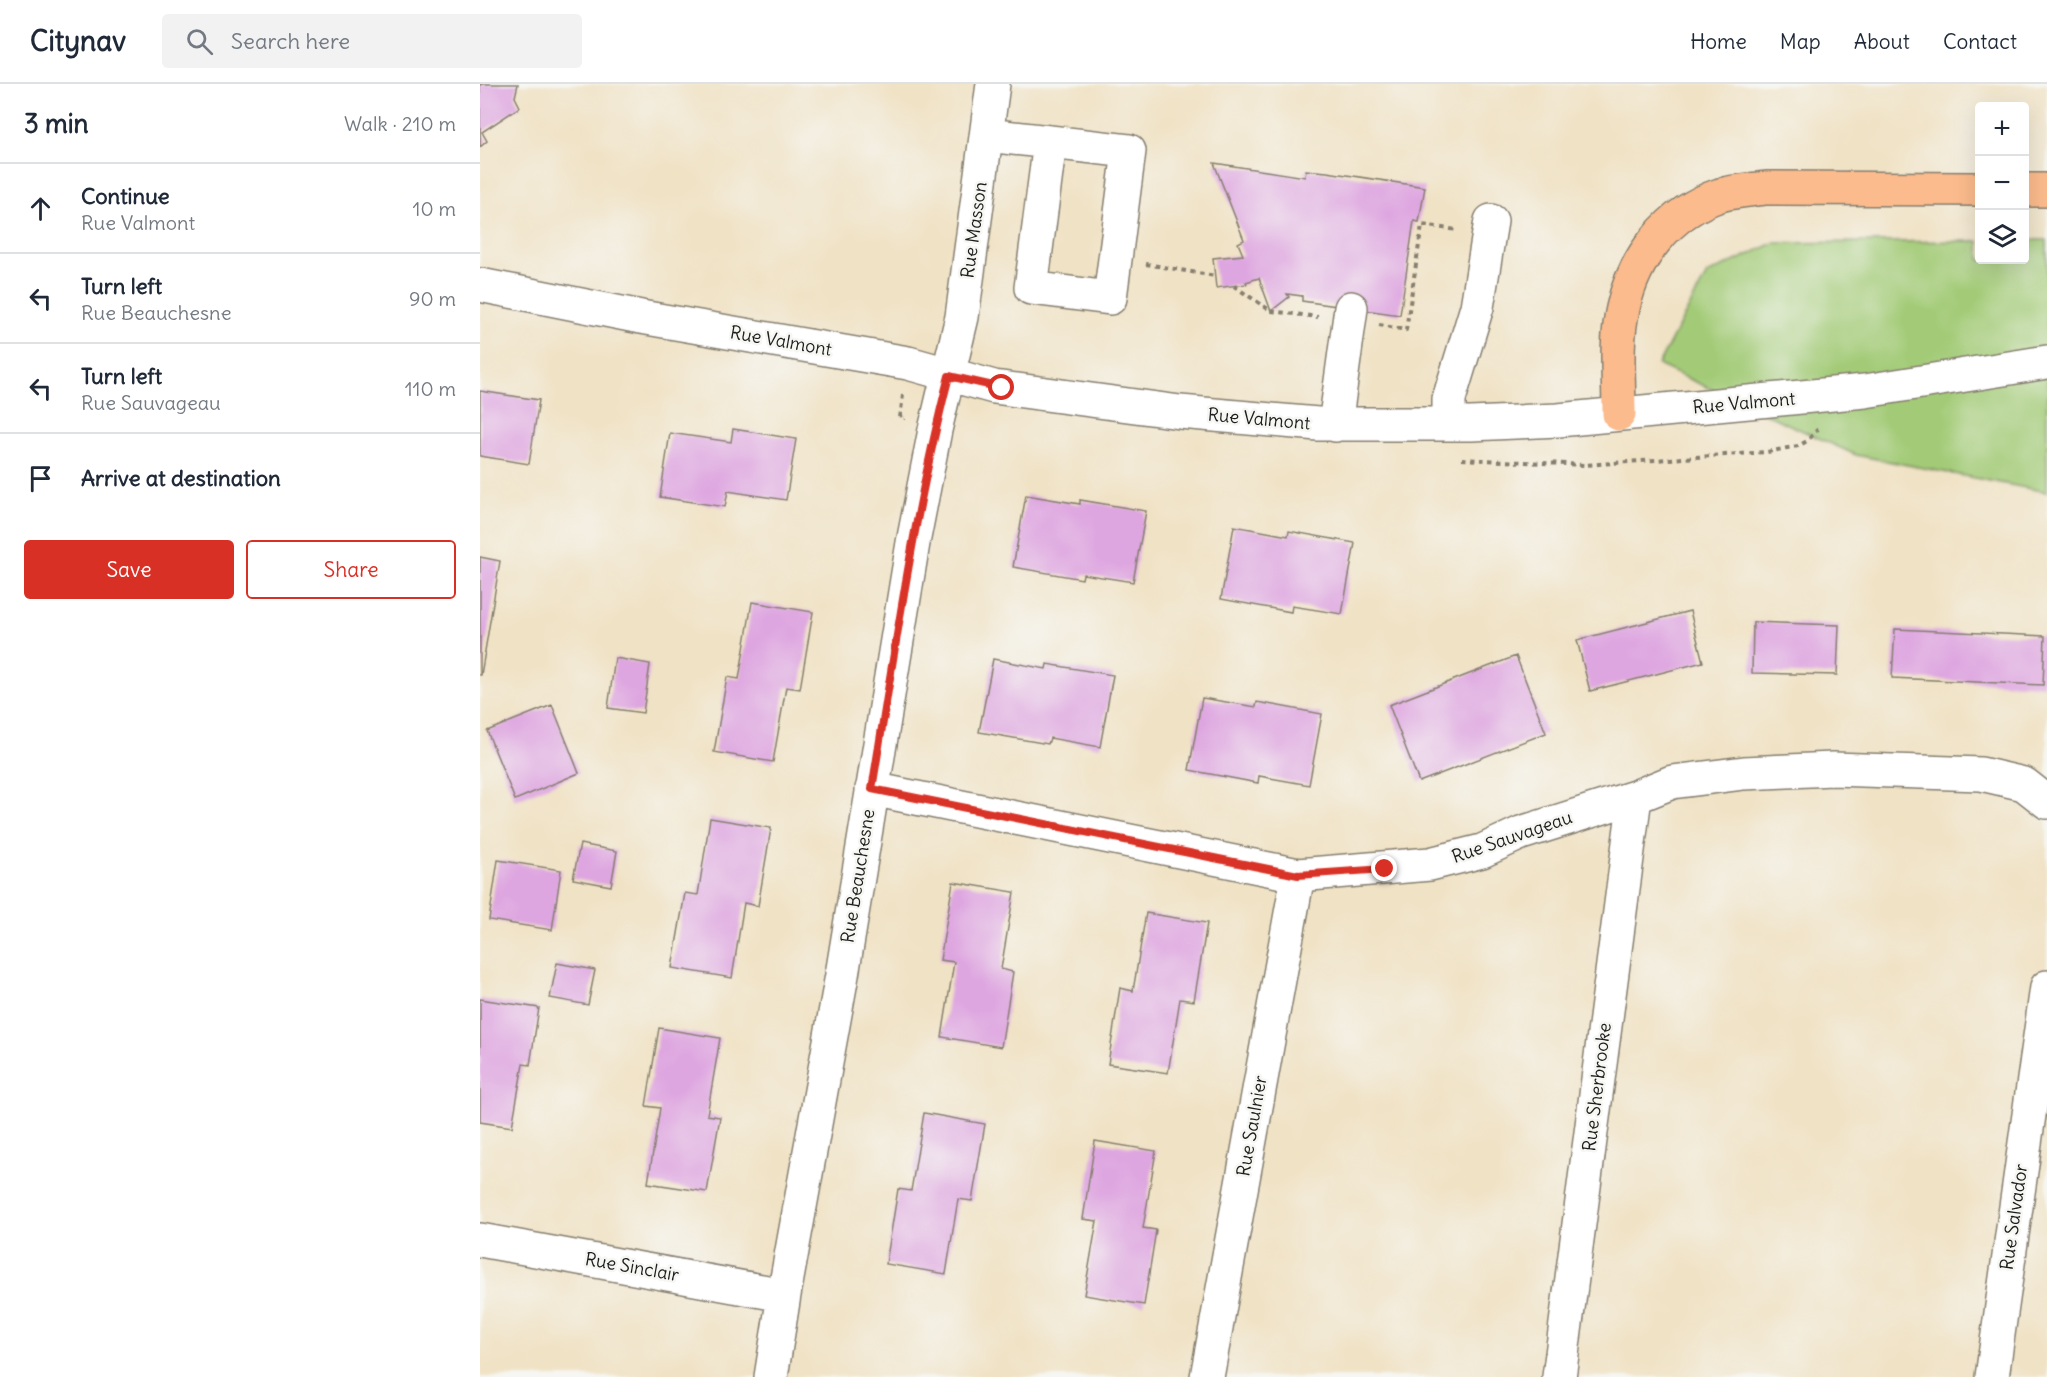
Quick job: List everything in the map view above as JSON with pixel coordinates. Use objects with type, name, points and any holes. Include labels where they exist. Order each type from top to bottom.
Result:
[{"type":"highway","points":[[1619,414],[1620,331],[1622,310],[1630,282],[1642,257],[1654,242],[1667,227],[1693,207],[1732,192],[1766,188],[1975,189]]},
{"type":"highway","points":[[2029,190],[2047,190]]},
{"type":"street","name":"Rue Masson","points":[[949,376],[962,317],[993,84]]},
{"type":"street","points":[[987,135],[1050,142],[1129,151],[1110,298],[1031,288],[1050,142]]},
{"type":"street","points":[[1449,424],[1449,399],[1477,307],[1491,221]]},
{"type":"street","name":"Rue Valmont","points":[[480,285],[640,317],[908,363],[994,387],[1239,418],[1335,425],[1558,420],[1798,399],[2047,363]]},
{"type":"street","points":[[1335,425],[1351,308]]},
{"type":"street","name":"Rue Beauchesne","points":[[771,1377],[842,975],[913,543],[935,430],[949,376]]},
{"type":"street","name":"Rue Sauvageau","points":[[872,789],[1298,875],[1385,869],[1446,860],[1482,851],[1521,833],[1672,782],[1744,773],[1833,769],[1981,774],[2024,784],[2045,799]]},
{"type":"street","name":"Rue Sherbrooke","points":[[1559,1377],[1635,796]]},
{"type":"street","name":"Rue Saulnier","points":[[1207,1377],[1298,875]]},
{"type":"street","name":"Rue Salvador","points":[[1992,1377],[2047,987]]},
{"type":"street","name":"Rue Sinclair","points":[[480,1240],[784,1295]]},
{"type":"path","points":[[1409,314],[1422,225],[1446,228]]},
{"type":"path","points":[[1154,265],[1215,276]]},
{"type":"path","points":[[1234,286],[1271,311],[1298,314]]},
{"type":"green space","points":[[2029,240],[2047,240],[2047,492],[1856,455],[1658,365],[1707,274],[1774,243],[1975,241],[1975,264],[2029,264]]},
{"type":"building","points":[[480,84],[518,84],[515,97],[520,107],[482,132],[487,141],[480,147]]},
{"type":"building","points":[[1214,163],[1305,177],[1306,170],[1327,172],[1425,187],[1419,222],[1414,221],[1400,315],[1302,301],[1302,296],[1287,294],[1289,297],[1271,311],[1259,278],[1246,282],[1247,284],[1216,288],[1213,258],[1243,255],[1238,243],[1244,240]]},
{"type":"building","points":[[480,391],[539,400],[529,464],[480,456]]},
{"type":"building","points":[[733,429],[796,439],[786,500],[728,491],[725,507],[660,497],[670,433],[731,442]]},
{"type":"building","points":[[1026,495],[1080,504],[1080,500],[1146,511],[1133,582],[1083,574],[1082,579],[1013,567]]},
{"type":"building","points":[[1234,526],[1288,536],[1289,531],[1355,543],[1342,614],[1292,606],[1291,612],[1221,599]]},
{"type":"building","points":[[480,557],[500,561],[481,675],[480,675]]},
{"type":"building","points":[[752,602],[813,612],[800,689],[786,687],[773,762],[714,752],[727,677],[739,679]]},
{"type":"building","points":[[1690,611],[1703,662],[1590,691],[1577,640]]},
{"type":"building","points":[[1753,622],[1839,625],[1837,675],[1752,673]]},
{"type":"building","points":[[1895,629],[2045,636],[2043,685],[1892,678]]},
{"type":"building","points":[[1516,656],[1546,733],[1419,782],[1389,705]]},
{"type":"building","points":[[615,658],[650,664],[643,713],[608,708]]},
{"type":"building","points":[[993,659],[1046,669],[1047,664],[1113,675],[1100,747],[1050,738],[1048,744],[979,732]]},
{"type":"building","points":[[1202,698],[1256,707],[1257,702],[1322,714],[1309,785],[1259,776],[1258,783],[1189,770]]},
{"type":"building","points":[[552,705],[579,773],[515,800],[487,731]]},
{"type":"building","points":[[710,818],[771,828],[758,906],[744,903],[732,978],[672,968],[685,893],[698,895]]},
{"type":"building","points":[[580,844],[617,851],[611,886],[573,879]]},
{"type":"building","points":[[498,860],[561,870],[552,930],[489,920]]},
{"type":"building","points":[[953,882],[1014,892],[1001,969],[1013,972],[1001,1047],[942,1037],[954,962],[940,960]]},
{"type":"building","points":[[1146,913],[1207,923],[1194,1001],[1180,999],[1168,1073],[1108,1064],[1120,988],[1133,991]]},
{"type":"building","points":[[557,963],[595,970],[588,1005],[550,998]]},
{"type":"building","points":[[480,999],[539,1008],[530,1065],[523,1064],[512,1127],[480,1122]]},
{"type":"building","points":[[659,1028],[720,1038],[707,1115],[720,1117],[707,1192],[648,1183],[660,1108],[646,1106]]},
{"type":"building","points":[[924,1113],[985,1124],[972,1201],[958,1199],[946,1274],[886,1264],[898,1189],[911,1191]]},
{"type":"building","points":[[1095,1141],[1156,1151],[1143,1228],[1156,1230],[1144,1305],[1084,1295],[1097,1221],[1083,1219]]},
{"type":"route","points":[[1002,388],[949,376],[935,430],[913,543],[872,789],[1298,875],[1385,869]]}]
